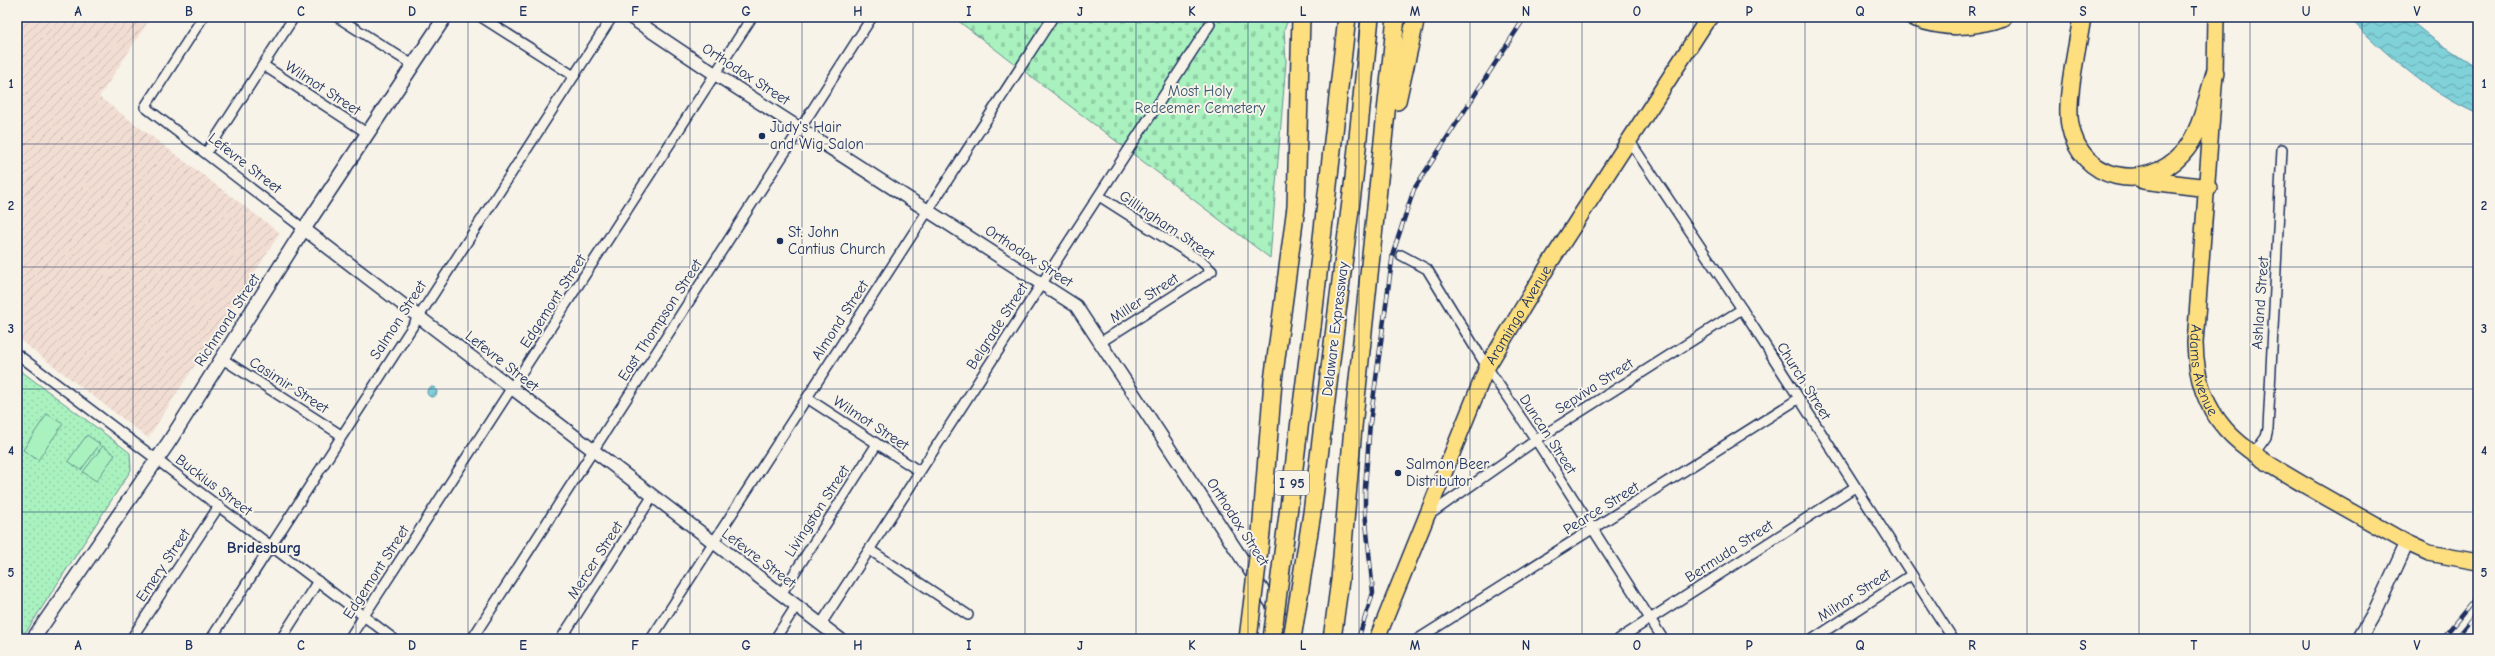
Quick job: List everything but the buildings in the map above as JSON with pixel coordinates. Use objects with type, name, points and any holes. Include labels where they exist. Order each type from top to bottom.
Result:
[{"type":"highway","name":"Delaware Expressway","points":[[1272,639],[1312,327],[1348,17]]},
{"type":"highway","name":"Delaware Expressway","points":[[1292,639],[1312,513],[1354,178],[1370,17]]},
{"type":"highway","points":[[1332,639],[1348,503],[1353,427],[1396,17]]},
{"type":"highway","points":[[1373,237],[1403,71],[1416,17]]},
{"type":"highway","points":[[1913,17],[1931,23],[1954,26],[1977,25],[2003,17]]},
{"type":"highway","points":[[2082,17],[2069,108],[2070,127],[2082,153],[2099,168],[2110,174],[2136,179],[2208,188]]},
{"type":"highway","points":[[1248,639],[1281,322],[1296,207],[1301,18]]},
{"type":"highway","points":[[2136,179],[2161,172],[2183,154],[2198,127],[2215,73]]},
{"type":"highway","points":[[1321,639],[1353,427]]},
{"type":"main road","name":"Richmond Street","points":[[33,639],[156,459],[304,229],[445,17]]},
{"type":"main road","name":"Aramingo Avenue","points":[[1377,639],[1424,518],[1486,367],[1629,140],[1709,17]]},
{"type":"main road","name":"Adams Avenue","points":[[2216,17],[2215,73],[2208,188],[2195,343],[2197,370],[2207,401],[2220,424],[2253,455],[2407,543],[2429,552],[2478,562]]},
{"type":"main road","points":[[2359,639],[2375,612],[2407,543]]},
{"type":"street","name":"Lefevre Street","points":[[203,17],[145,107],[418,315],[652,497],[840,639]]},
{"type":"street","points":[[206,153],[294,17]]},
{"type":"street","points":[[337,17],[413,65]]},
{"type":"street","points":[[481,17],[574,76]]},
{"type":"street","name":"Salmon Street","points":[[211,639],[418,315],[612,17]]},
{"type":"street","name":"Orthodox Street","points":[[630,17],[715,74],[1042,282],[1076,306],[1295,639]]},
{"type":"street","name":"Edgemont Street","points":[[349,639],[513,389],[752,17]]},
{"type":"street","name":"East Thompson Street","points":[[472,639],[592,450],[872,17]]},
{"type":"street","name":"Almond Street","points":[[651,639],[1053,17]]},
{"type":"street","name":"Belgrade Street","points":[[821,624],[1210,24]]},
{"type":"street","name":"Wilmot Street","points":[[264,65],[367,133]]},
{"type":"street","name":"Church Street","points":[[1629,140],[1742,309],[1798,399],[1953,639]]},
{"type":"street","name":"Ashland Street","points":[[2253,455],[2262,445],[2268,429],[2282,149]]},
{"type":"street","name":"Gillingham Street","points":[[1099,196],[1202,261],[1212,271],[1202,278]]},
{"type":"street","name":"Duncan Street","points":[[1401,254],[1427,269],[1486,367],[1536,440],[1592,530],[1663,639]]},
{"type":"street","name":"Miller Street","points":[[1101,342],[1202,278]]},
{"type":"street","name":"Sepviva Street","points":[[1424,518],[1536,440],[1742,309]]},
{"type":"street","name":"Buckius Street","points":[[17,354],[394,639]]},
{"type":"street","name":"Casimir Street","points":[[221,358],[341,436]]},
{"type":"street","name":"Wilmot Street","points":[[807,398],[919,471]]},
{"type":"street","name":"Pearce Street","points":[[1418,639],[1798,399]]},
{"type":"street","name":"Livingston Street","points":[[781,594],[877,444]]},
{"type":"street","name":"Bermuda Street","points":[[1619,639],[1855,487]]},
{"type":"street","name":"Mercer Street","points":[[561,639],[652,497]]},
{"type":"street","name":"Emery Street","points":[[131,639],[219,506]]},
{"type":"street","points":[[870,550],[968,615]]},
{"type":"street","name":"Milnor Street","points":[[1813,639],[1911,575]]},
{"type":"street","points":[[281,639],[318,581]]},
{"type":"street","points":[[775,639],[796,606]]},
{"type":"shaded area","points":[[17,17],[151,17],[99,97],[280,233],[148,438],[17,338]]},
{"type":"green space","name":"Most Holy Redeemer Cemetery","points":[[953,17],[1290,17],[1284,29],[1286,62],[1270,258]]},
{"type":"green space","points":[[17,368],[130,453],[131,470],[26,632],[17,632]]},
{"type":"green space","points":[[47,414],[63,424],[38,460],[23,450]]},
{"type":"green space","points":[[87,435],[100,444],[81,470],[68,461]]},
{"type":"green space","points":[[103,446],[115,455],[96,481],[83,472]]},
{"type":"water","points":[[2348,17],[2406,17],[2432,38],[2478,68],[2478,114],[2425,84],[2393,59]]},
{"type":"water","points":[[430,387],[434,387],[437,392],[434,397],[430,397],[427,394],[427,390]]},
{"type":"railway","points":[[1358,639],[1373,593],[1365,511],[1365,488],[1370,423],[1393,253],[1414,189],[1525,17]]},
{"type":"railway","points":[[2442,639],[2478,595]]},
{"type":"railway","points":[[2456,639],[2478,612]]},
{"type":"place","name":"Judy's Hair and Wig Salon","points":[[762,136]]},
{"type":"place","name":"St. John Cantius Church","points":[[780,241]]},
{"type":"place","name":"Salmon Beer Distributor","points":[[1398,473]]},
{"type":"district","name":"Bridesburg","points":[[264,547]]}]
